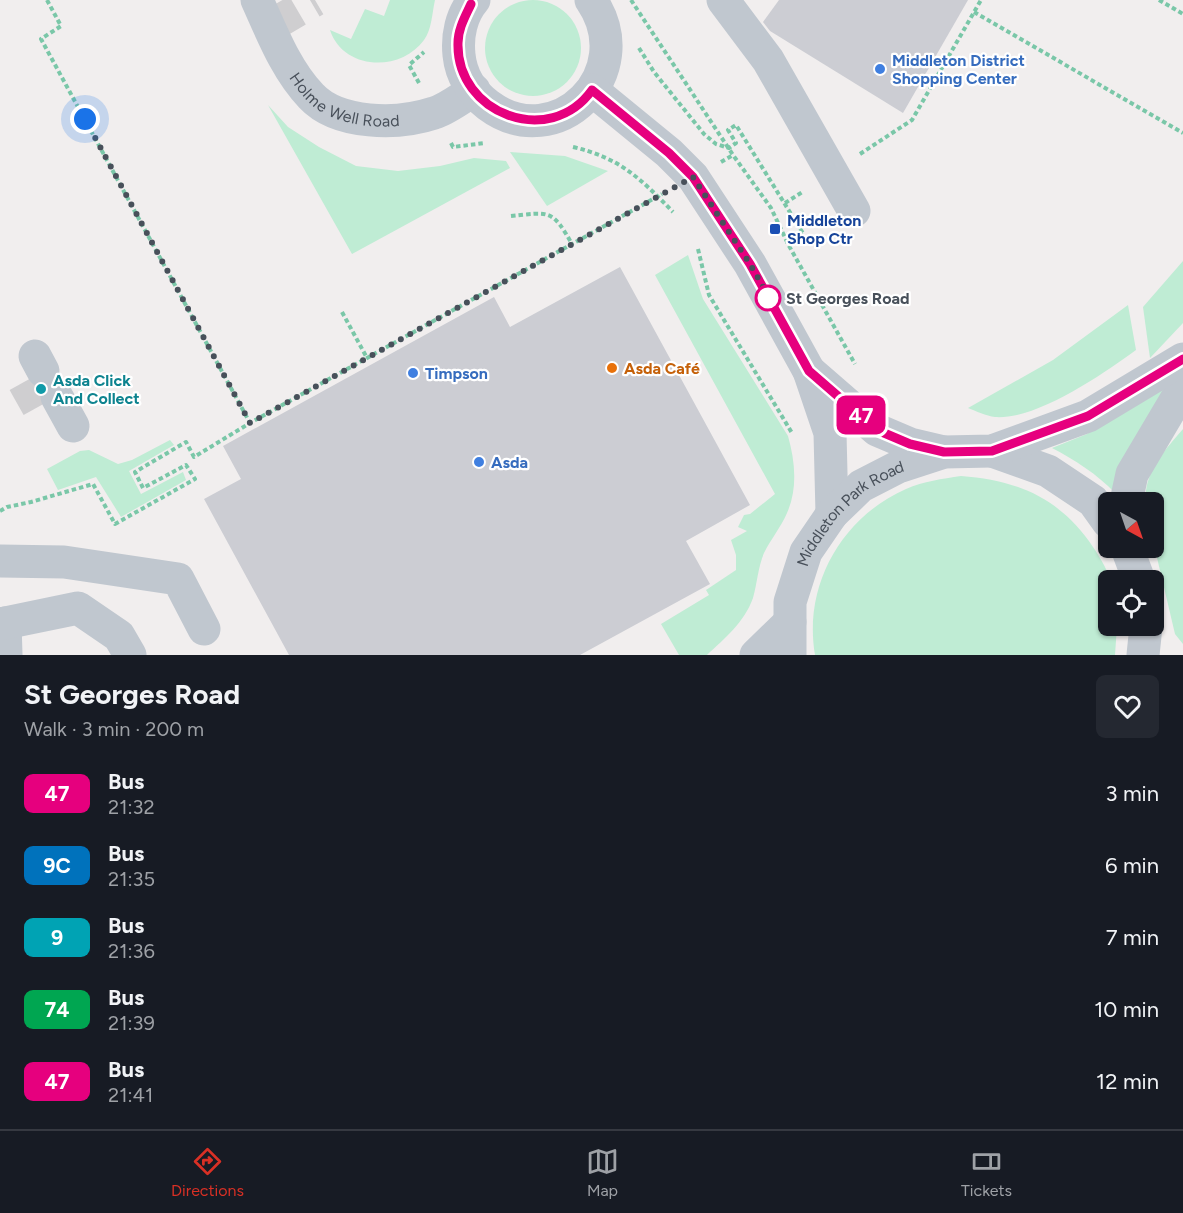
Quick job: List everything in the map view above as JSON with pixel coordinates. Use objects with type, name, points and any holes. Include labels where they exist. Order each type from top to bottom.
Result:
[{"type":"street","name":"Holme Well Road","points":[[257,0],[286,61],[312,98],[335,112],[359,120],[392,121],[435,113],[474,90]]},
{"type":"street","points":[[474,0],[462,23],[458,43],[460,63],[467,82],[480,99],[496,111],[515,119],[536,120],[556,117],[573,109],[587,97],[598,82],[605,66],[608,48],[606,30],[596,1]]},
{"type":"street","points":[[723,0],[768,60],[854,211]]},
{"type":"street","points":[[592,90],[669,153],[693,177],[750,264],[809,371],[830,433],[832,514]]},
{"type":"street","name":"Middleton Park Road","points":[[790,655],[790,602],[806,552],[832,514],[861,486],[898,467],[944,452],[992,451],[1088,416],[1183,358]]},
{"type":"street","points":[[809,371],[877,430],[910,444],[944,452]]},
{"type":"street","points":[[36,380],[64,431]]},
{"type":"street","points":[[1128,492],[1132,474],[1183,388]]},
{"type":"street","name":"Middleton Park Road","points":[[992,451],[1048,471],[1093,501],[1098,508]]},
{"type":"street","points":[[0,561],[64,562],[178,579],[204,629]]},
{"type":"street","points":[[6,655],[2,623],[78,608],[119,636],[130,655]]},
{"type":"street","points":[[756,655],[790,622]]},
{"type":"path","points":[[47,0],[61,26],[41,39],[250,423]]},
{"type":"path","points":[[630,0],[636,18]]},
{"type":"path","points":[[630,0],[771,208],[788,244],[860,374]]},
{"type":"path","points":[[785,203],[912,120],[981,0]]},
{"type":"path","points":[[1159,0],[1183,14]]},
{"type":"path","points":[[974,12],[1183,133]]},
{"type":"path","points":[[636,43],[654,72],[704,134],[716,144],[729,148]]},
{"type":"path","points":[[429,47],[409,65],[453,147],[488,143]]},
{"type":"path","points":[[729,148],[736,143],[728,130],[736,125],[804,235],[788,244]]},
{"type":"path","points":[[571,146],[615,160],[658,196],[679,218]]},
{"type":"path","points":[[0,511],[7,507],[93,484],[116,524],[195,479],[186,465],[143,488],[135,472],[186,442],[195,456],[250,423],[733,155]]},
{"type":"path","points":[[511,216],[541,213],[558,219],[572,244]]},
{"type":"path","points":[[696,243],[709,295],[797,442]]},
{"type":"path","points":[[342,312],[367,358]]},
{"type":"green space","points":[[390,0],[435,0],[429,31],[414,51],[387,62],[373,62],[347,53],[337,43],[330,30],[351,39],[365,9],[384,16]]},
{"type":"green space","points":[[533,0],[551,4],[567,14],[577,30],[581,48],[577,66],[567,82],[551,92],[533,96],[515,92],[499,82],[489,66],[485,48],[489,30],[499,14],[515,4]]},
{"type":"green space","points":[[268,105],[288,127],[319,147],[356,166],[398,171],[440,166],[474,158],[506,161],[510,168],[352,254]]},
{"type":"green space","points":[[510,152],[565,156],[608,171],[547,206]]},
{"type":"green space","points":[[688,255],[703,299],[788,436],[794,475],[790,504],[785,518],[764,553],[749,607],[733,630],[707,655],[679,655],[661,624],[709,595],[706,590],[736,570],[736,555],[731,540],[747,531],[738,527],[744,515],[750,514],[775,494],[655,275]]},
{"type":"green space","points":[[1183,261],[1183,323],[1150,358],[1143,307]]},
{"type":"green space","points":[[1128,305],[1136,350],[1088,383],[1049,403],[1012,416],[995,417],[968,408],[1053,360]]},
{"type":"green space","points":[[1166,378],[1176,388],[1116,492],[1085,468],[1052,448],[1087,434]]},
{"type":"green space","points":[[1183,429],[1183,644],[1175,634],[1164,587],[1164,570],[1160,570],[1157,558],[1164,558],[1164,492],[1146,492],[1152,472],[1169,445]]},
{"type":"green space","points":[[170,440],[174,445],[129,471],[141,494],[183,472],[186,480],[121,517],[96,477],[58,490],[47,469],[80,451],[89,450],[118,464],[132,460]]},
{"type":"green space","points":[[961,476],[1001,482],[1036,495],[1067,516],[1098,554],[1098,558],[1106,568],[1107,570],[1098,570],[1098,636],[1116,636],[1115,655],[815,655],[813,629],[815,603],[832,556],[846,535],[883,501],[926,482]]},
{"type":"building","name":"Middleton District Shopping Center","points":[[779,0],[968,0],[903,113],[770,31],[763,22]]},
{"type":"building","name":"Asda","points":[[620,267],[750,505],[686,541],[710,584],[580,655],[289,655],[204,499],[241,479],[223,446],[494,297],[510,327]]},
{"type":"tunnel","points":[[269,27],[315,0]]},
{"type":"tunnel","points":[[24,382],[38,407]]},
{"type":"bus line","name":"47","points":[[471,4],[462,23],[458,43],[460,63],[467,82],[480,99],[496,111],[515,119],[536,120],[556,117],[573,109],[592,90],[669,153],[693,177],[750,264],[809,371],[877,430],[910,444],[944,452],[992,451],[1088,416],[1183,359]]},
{"type":"place","name":"Middleton District Shopping Center","points":[[880,69]]},
{"type":"place","name":"Middleton Shop Ctr","points":[[775,229]]},
{"type":"place","name":"St Georges Road","points":[[768,298]]},
{"type":"place","name":"Asda Café","points":[[612,368]]},
{"type":"place","name":"Timpson","points":[[413,373]]},
{"type":"place","name":"Asda Click And Collect","points":[[41,389]]},
{"type":"place","name":"Asda","points":[[479,462]]},
{"type":"route","points":[[85,119],[250,423],[693,177],[750,264],[770,299],[768,298]]}]
